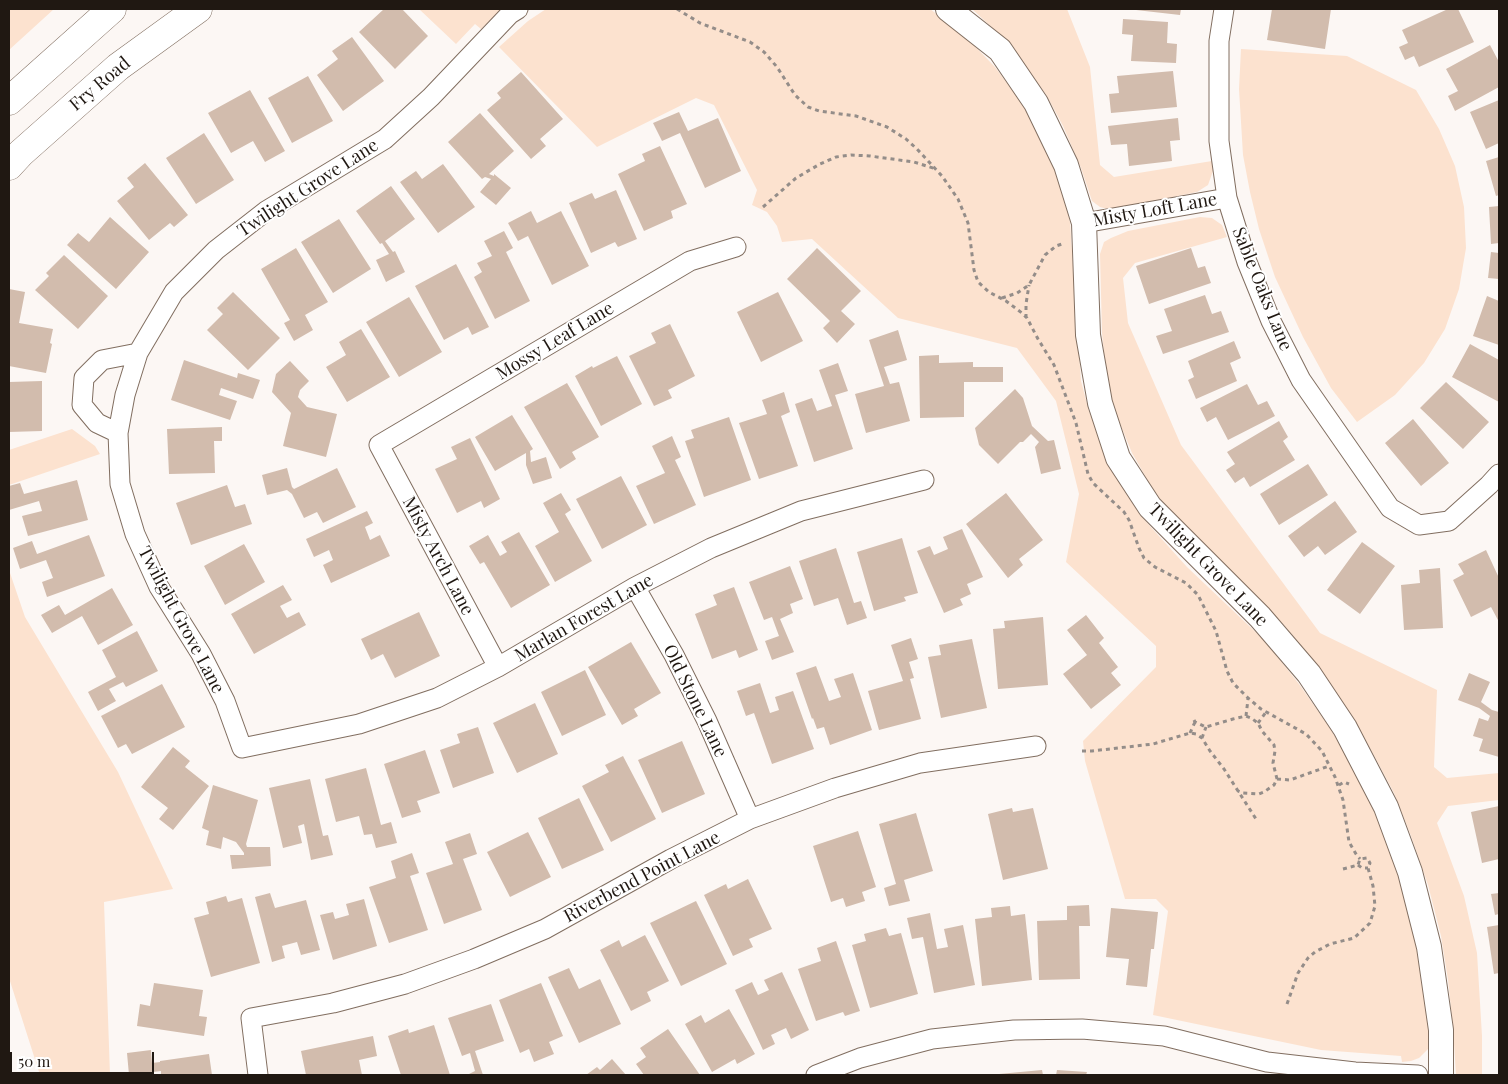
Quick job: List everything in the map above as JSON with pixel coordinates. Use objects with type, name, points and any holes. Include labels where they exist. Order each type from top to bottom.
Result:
[{"type":"main road","points":[[9,101],[112,9]]},
{"type":"main road","name":"Fry Road","points":[[9,166],[21,153],[118,67],[198,9]]},
{"type":"street","name":"Twilight Grove Lane","points":[[242,748],[225,701],[201,654],[159,587],[135,534],[120,484],[118,433],[125,395],[138,353],[174,292],[216,250],[266,211],[385,139],[431,97],[510,14],[518,9]]},
{"type":"street","name":"Twilight Grove Lane","points":[[948,9],[1000,50],[1036,103],[1066,165],[1084,223],[1088,335],[1100,403],[1118,458],[1150,507],[1260,617],[1309,674],[1345,728],[1386,807],[1410,872],[1429,947],[1441,1030],[1441,1075]]},
{"type":"street","name":"Sable Oaks Lane","points":[[1224,9],[1219,40],[1219,141],[1227,198],[1250,270],[1271,321],[1301,380],[1390,508],[1419,525],[1449,521],[1499,474]]},
{"type":"street","name":"Misty Loft Lane","points":[[1084,223],[1227,198]]},
{"type":"street","name":"Mossy Leaf Lane","points":[[379,445],[690,261],[736,247]]},
{"type":"street","points":[[118,433],[97,423],[82,405],[84,378],[102,360],[138,353]]},
{"type":"street","name":"Misty Arch Lane","points":[[379,445],[498,667]]},
{"type":"street","name":"Marlan Forest Lane","points":[[242,748],[359,724],[437,698],[498,667],[636,587],[711,548],[801,511],[924,480]]},
{"type":"street","name":"Old Stone Lane","points":[[636,587],[674,654],[703,713],[750,819]]},
{"type":"street","name":"Riverbend Point Lane","points":[[258,1075],[251,1018],[333,1003],[405,984],[474,959],[545,929],[671,859],[750,819],[836,788],[920,763],[1036,746]]},
{"type":"street","points":[[816,1075],[860,1058],[932,1039],[1014,1030],[1082,1029],[1164,1036],[1267,1062],[1354,1072],[1418,1075]]},
{"type":"path","points":[[677,9],[700,23],[750,42],[764,52],[796,95],[808,107],[819,111],[856,116],[887,127],[906,139],[927,159],[952,190],[968,223],[974,270],[978,282],[989,292],[1013,306],[1026,318],[1029,285],[1050,250],[1067,242]]},
{"type":"path","points":[[762,207],[796,178],[836,157],[851,155],[870,156],[914,162],[936,170]]},
{"type":"path","points":[[999,298],[1017,293],[1029,285]]},
{"type":"path","points":[[1246,716],[1248,698],[1266,712],[1306,734],[1322,751],[1335,776],[1344,800],[1351,848],[1360,859]]},
{"type":"path","points":[[1258,723],[1266,712]]},
{"type":"path","points":[[1190,733],[1194,721],[1206,727],[1246,716],[1251,718],[1258,723],[1274,745],[1273,763],[1278,779]]},
{"type":"path","points":[[1202,738],[1206,727]]},
{"type":"path","points":[[1082,751],[1092,752],[1161,743],[1190,733],[1196,734],[1202,738],[1224,769],[1256,819]]},
{"type":"path","points":[[1278,779],[1290,780],[1329,766]]},
{"type":"path","points":[[1237,790],[1243,793],[1259,794],[1269,789],[1278,779]]},
{"type":"path","points":[[1286,1004],[1298,973],[1314,952],[1330,944],[1354,938],[1370,922],[1374,897],[1368,868],[1370,863],[1365,858],[1360,859]]},
{"type":"path","points":[[1358,865],[1360,859]]},
{"type":"path","points":[[1343,869],[1358,865],[1362,868],[1368,868]]},
{"type":"shaded area","points":[[9,9],[54,9],[9,50]]},
{"type":"shaded area","points":[[419,9],[502,9],[481,29],[475,24],[456,44]]},
{"type":"shaded area","points":[[546,9],[930,9],[963,34],[995,67],[1021,102],[1043,138],[1059,177],[1070,222],[1081,381],[1089,411],[1104,451],[1140,515],[1187,567],[1265,641],[1299,684],[1330,728],[1357,774],[1383,831],[1402,886],[1416,936],[1425,990],[1429,1036],[1428,1049],[1419,1058],[1402,1062],[1401,1056],[1321,1050],[1153,1015],[1168,911],[1156,899],[1125,899],[1085,761],[1083,741],[1156,667],[1156,646],[1066,562],[1079,494],[1056,401],[1017,348],[898,318],[812,239],[782,242],[777,226],[767,212],[752,205],[757,190],[714,105],[696,98],[597,147],[499,47],[528,21]]},
{"type":"shaded area","points":[[972,9],[1067,9],[1090,67],[1100,165],[1114,177],[1212,161],[1213,171],[1208,185],[1197,192],[1111,210],[1100,207],[1092,201],[1081,168],[1063,126],[1047,96],[1000,35]]},
{"type":"shaded area","points":[[1241,49],[1347,56],[1416,90],[1439,129],[1455,166],[1464,207],[1466,248],[1459,289],[1445,329],[1424,363],[1395,395],[1357,422],[1331,388],[1303,337],[1275,277],[1259,229],[1243,155],[1239,89]]},
{"type":"shaded area","points":[[1200,217],[1212,218],[1222,225],[1227,237],[1135,263],[1123,278],[1128,323],[1181,445],[1320,633],[1437,690],[1434,767],[1447,778],[1499,773],[1499,800],[1448,806],[1437,823],[1464,896],[1477,953],[1482,1036],[1482,1075],[1456,1075],[1448,980],[1441,936],[1428,885],[1394,793],[1371,750],[1347,709],[1317,666],[1284,625],[1170,513],[1151,486],[1132,453],[1114,409],[1106,374],[1102,333],[1100,254],[1104,242],[1128,231]]},
{"type":"shaded area","points":[[72,429],[95,446],[100,454],[9,485],[9,450]]},
{"type":"shaded area","points":[[9,570],[25,617],[118,772],[173,889],[104,902],[110,1075],[40,1075],[9,978]]},
{"type":"building","points":[[384,9],[402,9],[428,36],[395,69],[359,32]]},
{"type":"building","points":[[1136,9],[1181,9],[1180,15]]},
{"type":"building","points":[[1272,9],[1331,9],[1325,49],[1267,40]]},
{"type":"building","points":[[1448,9],[1458,9],[1474,42],[1419,67],[1414,56],[1405,60],[1399,47],[1408,43],[1402,30]]},
{"type":"building","points":[[1123,19],[1168,22],[1167,43],[1177,44],[1176,63],[1131,61],[1133,35],[1122,34]]},
{"type":"building","points":[[352,37],[384,81],[343,111],[317,75],[338,59],[332,51]]},
{"type":"building","points":[[1490,45],[1499,62],[1499,87],[1455,111],[1448,96],[1458,91],[1446,69]]},
{"type":"building","points":[[1173,71],[1177,107],[1111,113],[1109,94],[1119,93],[1117,76]]},
{"type":"building","points":[[521,72],[563,119],[540,139],[546,146],[531,159],[487,110],[501,98],[497,93]]},
{"type":"building","points":[[308,76],[333,121],[292,143],[268,98]]},
{"type":"building","points":[[250,90],[285,151],[265,162],[253,141],[231,153],[208,113]]},
{"type":"building","points":[[1499,100],[1499,143],[1486,149],[1470,112]]},
{"type":"building","points":[[679,112],[688,131],[718,118],[741,171],[705,188],[680,133],[662,141],[653,123]]},
{"type":"building","points":[[480,113],[514,151],[489,174],[494,176],[494,174],[511,188],[496,205],[480,192],[491,179],[485,177],[482,179],[448,142]]},
{"type":"building","points":[[1178,118],[1180,140],[1170,141],[1172,161],[1129,166],[1127,144],[1111,145],[1108,126]]},
{"type":"building","points":[[204,133],[234,180],[196,204],[166,158]]},
{"type":"building","points":[[660,146],[687,204],[671,211],[673,218],[644,231],[618,174],[645,161],[642,154]]},
{"type":"building","points":[[1499,157],[1499,195],[1496,196],[1486,161]]},
{"type":"building","points":[[145,163],[188,215],[174,227],[170,223],[149,240],[117,201],[134,187],[127,178]]},
{"type":"building","points":[[443,164],[475,207],[438,233],[400,182],[416,171],[422,179]]},
{"type":"building","points":[[391,186],[415,219],[385,241],[393,252],[395,251],[405,272],[386,282],[376,260],[389,254],[356,211]]},
{"type":"building","points":[[616,190],[637,239],[618,247],[615,242],[591,253],[569,203],[592,193],[595,199]]},
{"type":"building","points":[[1499,206],[1499,243],[1491,244],[1489,207]]},
{"type":"building","points":[[531,211],[537,223],[561,211],[589,266],[552,285],[528,236],[518,241],[508,223]]},
{"type":"building","points":[[110,217],[149,252],[116,289],[67,245],[78,233],[89,242]]},
{"type":"building","points":[[339,219],[371,269],[333,293],[301,242]]},
{"type":"building","points":[[504,231],[513,248],[506,252],[530,301],[495,319],[474,277],[482,272],[477,263],[492,256],[484,241]]},
{"type":"building","points":[[296,248],[328,302],[305,315],[313,330],[294,341],[284,323],[290,320],[261,269]]},
{"type":"building","points":[[817,248],[861,291],[841,311],[855,324],[837,343],[823,328],[830,321],[787,279]]},
{"type":"building","points":[[1191,248],[1198,268],[1205,266],[1211,283],[1149,304],[1136,266]]},
{"type":"building","points":[[1491,252],[1499,253],[1499,279],[1488,278]]},
{"type":"building","points":[[64,255],[108,296],[78,329],[35,290],[49,276],[46,273]]},
{"type":"building","points":[[456,264],[489,327],[472,335],[468,327],[444,340],[415,286]]},
{"type":"building","points":[[9,289],[25,292],[19,323],[53,329],[46,373],[9,366]]},
{"type":"building","points":[[233,292],[280,338],[248,370],[207,330],[223,314],[217,308]]},
{"type":"building","points":[[778,292],[803,341],[761,362],[737,312]]},
{"type":"building","points":[[1205,295],[1212,314],[1221,311],[1229,332],[1163,354],[1156,336],[1172,331],[1164,309]]},
{"type":"building","points":[[1487,296],[1499,301],[1499,345],[1473,336]]},
{"type":"building","points":[[409,297],[442,352],[399,377],[366,322]]},
{"type":"building","points":[[670,324],[695,376],[668,390],[672,398],[654,406],[629,356],[656,343],[651,333]]},
{"type":"building","points":[[361,329],[390,377],[347,402],[326,367],[346,355],[339,342]]},
{"type":"building","points":[[898,330],[907,360],[884,367],[890,384],[899,382],[910,421],[866,433],[855,394],[884,386],[869,340]]},
{"type":"building","points":[[1234,341],[1241,358],[1230,363],[1237,381],[1196,399],[1188,380],[1194,377],[1188,361]]},
{"type":"building","points":[[1470,344],[1499,360],[1499,402],[1452,377]]},
{"type":"building","points":[[939,355],[939,363],[973,362],[973,367],[1003,367],[1003,382],[964,382],[964,417],[920,418],[919,356]]},
{"type":"building","points":[[617,356],[642,404],[601,426],[575,376],[592,366],[593,368]]},
{"type":"building","points":[[184,360],[237,378],[238,373],[260,380],[253,399],[221,388],[219,395],[237,401],[230,420],[171,400]]},
{"type":"building","points":[[290,361],[309,381],[300,390],[298,397],[307,407],[337,414],[326,457],[283,446],[291,413],[272,392],[276,374]]},
{"type":"building","points":[[838,363],[848,391],[835,395],[853,449],[814,462],[795,404],[812,398],[817,411],[832,406],[819,370]]},
{"type":"building","points":[[42,381],[42,431],[9,432],[9,382]]},
{"type":"building","points":[[1446,382],[1489,422],[1463,449],[1420,408]]},
{"type":"building","points":[[567,383],[599,437],[572,452],[576,459],[560,469],[524,407]]},
{"type":"building","points":[[1247,384],[1258,405],[1267,401],[1275,416],[1228,440],[1216,417],[1207,422],[1200,408]]},
{"type":"building","points":[[1015,389],[1023,398],[1032,426],[1048,441],[1054,440],[1061,469],[1041,474],[1035,447],[1039,442],[1031,434],[998,464],[979,445],[975,428]]},
{"type":"building","points":[[784,392],[790,412],[781,416],[798,466],[759,479],[739,423],[767,414],[762,400]]},
{"type":"building","points":[[512,415],[533,449],[530,451],[531,462],[546,457],[552,478],[533,484],[526,465],[526,453],[495,471],[475,437]]},
{"type":"building","points":[[729,417],[751,480],[704,497],[685,441],[694,438],[691,430]]},
{"type":"building","points":[[1413,419],[1449,463],[1421,486],[1385,443]]},
{"type":"building","points":[[1279,421],[1288,437],[1283,441],[1295,460],[1250,487],[1244,477],[1235,483],[1226,470],[1235,464],[1227,452]]},
{"type":"building","points":[[222,427],[222,441],[214,441],[215,473],[169,474],[167,429]]},
{"type":"building","points":[[672,436],[681,457],[675,460],[696,505],[654,524],[636,486],[665,473],[652,446]]},
{"type":"building","points":[[470,438],[500,499],[484,508],[481,501],[457,513],[435,469],[457,459],[451,447]]},
{"type":"building","points":[[1308,464],[1328,495],[1279,525],[1260,494]]},
{"type":"building","points":[[287,468],[294,489],[337,468],[356,507],[323,523],[317,512],[304,518],[292,494],[287,490],[267,495],[262,475]]},
{"type":"building","points":[[621,476],[647,525],[602,549],[576,499]]},
{"type":"building","points":[[77,480],[88,520],[28,536],[22,516],[42,511],[39,501],[9,510],[9,486],[20,483],[24,494]]},
{"type":"building","points":[[227,485],[235,507],[245,504],[252,524],[191,545],[176,503]]},
{"type":"building","points":[[561,493],[571,510],[565,514],[592,561],[555,582],[535,546],[559,532],[543,503]]},
{"type":"building","points":[[1006,493],[1043,540],[1019,559],[1023,565],[1008,578],[966,524]]},
{"type":"building","points":[[1335,501],[1357,532],[1325,555],[1318,546],[1304,557],[1288,536]]},
{"type":"building","points":[[367,511],[373,523],[365,527],[370,540],[380,535],[390,556],[331,583],[323,565],[333,560],[329,550],[314,557],[306,539]]},
{"type":"building","points":[[962,529],[983,577],[967,584],[971,594],[960,599],[963,605],[944,613],[917,551],[930,546],[934,555],[948,549],[943,537]]},
{"type":"building","points":[[519,532],[550,585],[511,608],[484,562],[480,564],[469,546],[488,535],[500,556],[507,552],[501,542]]},
{"type":"building","points":[[89,535],[105,576],[47,597],[42,582],[53,578],[46,560],[20,569],[13,548],[32,541],[37,554]]},
{"type":"building","points":[[902,538],[918,593],[904,597],[906,601],[874,611],[857,552]]},
{"type":"building","points":[[1362,542],[1395,566],[1360,614],[1327,590]]},
{"type":"building","points":[[244,544],[265,582],[225,605],[204,566]]},
{"type":"building","points":[[836,548],[854,603],[861,601],[867,618],[847,625],[838,598],[814,606],[799,561]]},
{"type":"building","points":[[1486,550],[1499,578],[1499,622],[1491,607],[1471,617],[1453,580],[1464,574],[1458,564]]},
{"type":"building","points":[[790,566],[803,599],[790,604],[793,613],[780,619],[794,652],[772,660],[765,641],[779,636],[772,617],[764,620],[749,582]]},
{"type":"building","points":[[1440,568],[1443,628],[1404,630],[1401,585],[1420,583],[1419,570]]},
{"type":"building","points":[[283,585],[292,600],[280,606],[287,618],[299,612],[306,625],[254,654],[231,614]]},
{"type":"building","points":[[734,587],[758,650],[739,658],[736,650],[712,659],[695,614],[717,605],[713,595]]},
{"type":"building","points":[[112,588],[133,625],[98,645],[82,616],[52,633],[41,615],[59,605],[65,615]]},
{"type":"building","points":[[419,612],[440,656],[395,678],[383,654],[371,660],[361,639]]},
{"type":"building","points":[[1086,615],[1104,638],[1099,643],[1118,667],[1111,673],[1121,685],[1091,709],[1063,674],[1087,655],[1067,630]]},
{"type":"building","points":[[1043,617],[1048,685],[998,689],[993,629],[1005,628],[1004,621]]},
{"type":"building","points":[[137,631],[158,671],[126,687],[123,682],[109,689],[116,701],[98,711],[88,692],[116,677],[102,650]]},
{"type":"building","points":[[911,638],[918,659],[909,662],[914,678],[910,679],[921,719],[879,730],[868,691],[903,681],[891,645]]},
{"type":"building","points":[[972,639],[987,708],[941,718],[928,657],[941,655],[939,645]]},
{"type":"building","points":[[631,642],[661,693],[634,709],[638,716],[622,725],[588,667]]},
{"type":"building","points":[[816,666],[829,701],[841,697],[834,679],[853,673],[872,730],[830,745],[824,727],[817,729],[812,719],[796,673]]},
{"type":"building","points":[[585,670],[606,715],[562,736],[541,692]]},
{"type":"building","points":[[1469,673],[1490,682],[1481,702],[1492,710],[1499,712],[1499,757],[1479,751],[1483,739],[1473,736],[1479,718],[1488,721],[1490,716],[1479,708],[1458,700]]},
{"type":"building","points":[[760,683],[770,713],[779,710],[775,697],[793,691],[814,749],[772,764],[754,713],[746,716],[737,691]]},
{"type":"building","points":[[162,684],[185,727],[132,754],[126,744],[118,748],[101,716]]},
{"type":"building","points":[[535,703],[558,754],[517,773],[493,723]]},
{"type":"building","points":[[478,727],[494,773],[453,788],[440,750],[460,743],[457,734]]},
{"type":"building","points":[[682,741],[705,794],[662,813],[638,760]]},
{"type":"building","points":[[173,747],[190,761],[185,767],[209,786],[173,830],[159,819],[168,808],[141,787]]},
{"type":"building","points":[[425,750],[440,793],[417,801],[421,812],[402,818],[384,764]]},
{"type":"building","points":[[623,756],[656,819],[611,842],[582,786],[609,772],[605,765]]},
{"type":"building","points":[[366,768],[381,825],[391,822],[397,843],[376,848],[372,834],[364,835],[359,816],[336,822],[325,779]]},
{"type":"building","points":[[310,779],[323,836],[328,835],[333,855],[311,860],[304,824],[298,826],[302,843],[283,848],[269,788]]},
{"type":"building","points":[[213,785],[258,800],[246,844],[247,847],[270,847],[271,866],[232,869],[230,855],[244,855],[236,842],[223,837],[221,849],[206,845],[209,831],[202,828]]},
{"type":"building","points":[[579,798],[604,850],[562,869],[538,818]]},
{"type":"building","points":[[1499,806],[1499,859],[1482,863],[1471,812]]},
{"type":"building","points":[[1012,808],[1013,812],[1033,808],[1048,869],[1003,880],[988,814]]},
{"type":"building","points":[[916,813],[933,871],[904,880],[910,901],[889,906],[884,888],[896,884],[879,824]]},
{"type":"building","points":[[858,831],[876,887],[862,892],[865,901],[846,907],[843,898],[831,902],[813,846]]},
{"type":"building","points":[[528,832],[551,877],[510,897],[487,852]]},
{"type":"building","points":[[470,833],[477,854],[463,859],[482,910],[444,924],[426,873],[453,864],[445,842]]},
{"type":"building","points":[[412,853],[419,873],[410,876],[428,930],[389,943],[369,887],[396,878],[391,861]]},
{"type":"building","points":[[748,879],[772,929],[749,939],[753,947],[733,956],[704,895],[726,884],[728,889]]},
{"type":"building","points":[[270,893],[275,908],[306,900],[320,950],[301,955],[297,942],[282,946],[285,958],[272,962],[255,897]]},
{"type":"building","points":[[1499,893],[1499,914],[1495,915],[1491,894]]},
{"type":"building","points":[[226,896],[228,902],[242,898],[260,963],[211,977],[194,918],[209,914],[206,902]]},
{"type":"building","points":[[364,899],[377,946],[333,960],[320,915],[333,912],[335,919],[349,915],[346,904]]},
{"type":"building","points":[[696,901],[727,964],[681,986],[650,923]]},
{"type":"building","points":[[1089,905],[1090,926],[1079,926],[1080,979],[1039,980],[1037,921],[1067,920],[1067,906]]},
{"type":"building","points":[[1010,906],[1011,916],[1025,914],[1032,980],[982,986],[975,919],[992,917],[991,908]]},
{"type":"building","points":[[1111,908],[1158,912],[1154,949],[1151,949],[1147,987],[1126,985],[1129,959],[1106,957]]},
{"type":"building","points":[[930,913],[937,949],[948,947],[944,929],[963,925],[975,985],[934,993],[923,937],[912,939],[907,918]]},
{"type":"building","points":[[1499,925],[1499,973],[1494,974],[1487,927]]},
{"type":"building","points":[[886,928],[889,936],[901,933],[918,994],[870,1008],[852,945],[866,941],[864,934]]},
{"type":"building","points":[[645,935],[669,981],[647,992],[651,1001],[631,1011],[600,950],[619,940],[622,947]]},
{"type":"building","points":[[836,941],[860,1011],[845,1016],[843,1012],[816,1021],[798,969],[821,961],[817,948]]},
{"type":"building","points":[[569,968],[579,989],[600,979],[621,1024],[579,1043],[548,977]]},
{"type":"building","points":[[782,972],[809,1030],[791,1039],[786,1028],[771,1035],[775,1044],[763,1050],[735,990],[752,982],[758,995],[769,990],[764,980]]},
{"type":"building","points":[[154,983],[203,990],[199,1016],[207,1017],[204,1036],[137,1026],[140,1004],[150,1006]]},
{"type":"building","points":[[541,983],[563,1036],[549,1042],[554,1054],[534,1062],[529,1049],[520,1053],[499,1000]]},
{"type":"building","points":[[491,1004],[504,1041],[475,1051],[483,1075],[467,1075],[475,1071],[470,1053],[462,1056],[448,1018]]},
{"type":"building","points":[[729,1009],[755,1054],[737,1064],[735,1059],[712,1072],[685,1024],[701,1015],[705,1023]]},
{"type":"building","points":[[434,1025],[450,1075],[401,1075],[388,1036],[408,1029],[409,1033]]},
{"type":"building","points":[[668,1029],[700,1075],[644,1075],[636,1064],[646,1057],[640,1048]]},
{"type":"building","points":[[373,1036],[377,1056],[359,1060],[362,1075],[306,1075],[301,1051]]},
{"type":"building","points":[[151,1050],[152,1063],[209,1054],[212,1075],[161,1075],[161,1071],[129,1075],[127,1053]]},
{"type":"building","points":[[612,1059],[626,1075],[586,1075],[597,1067],[600,1070]]},
{"type":"building","points":[[1042,1070],[1043,1075],[999,1074]]},
{"type":"building","points":[[1057,1070],[1087,1072],[1086,1075],[1056,1075]]}]
